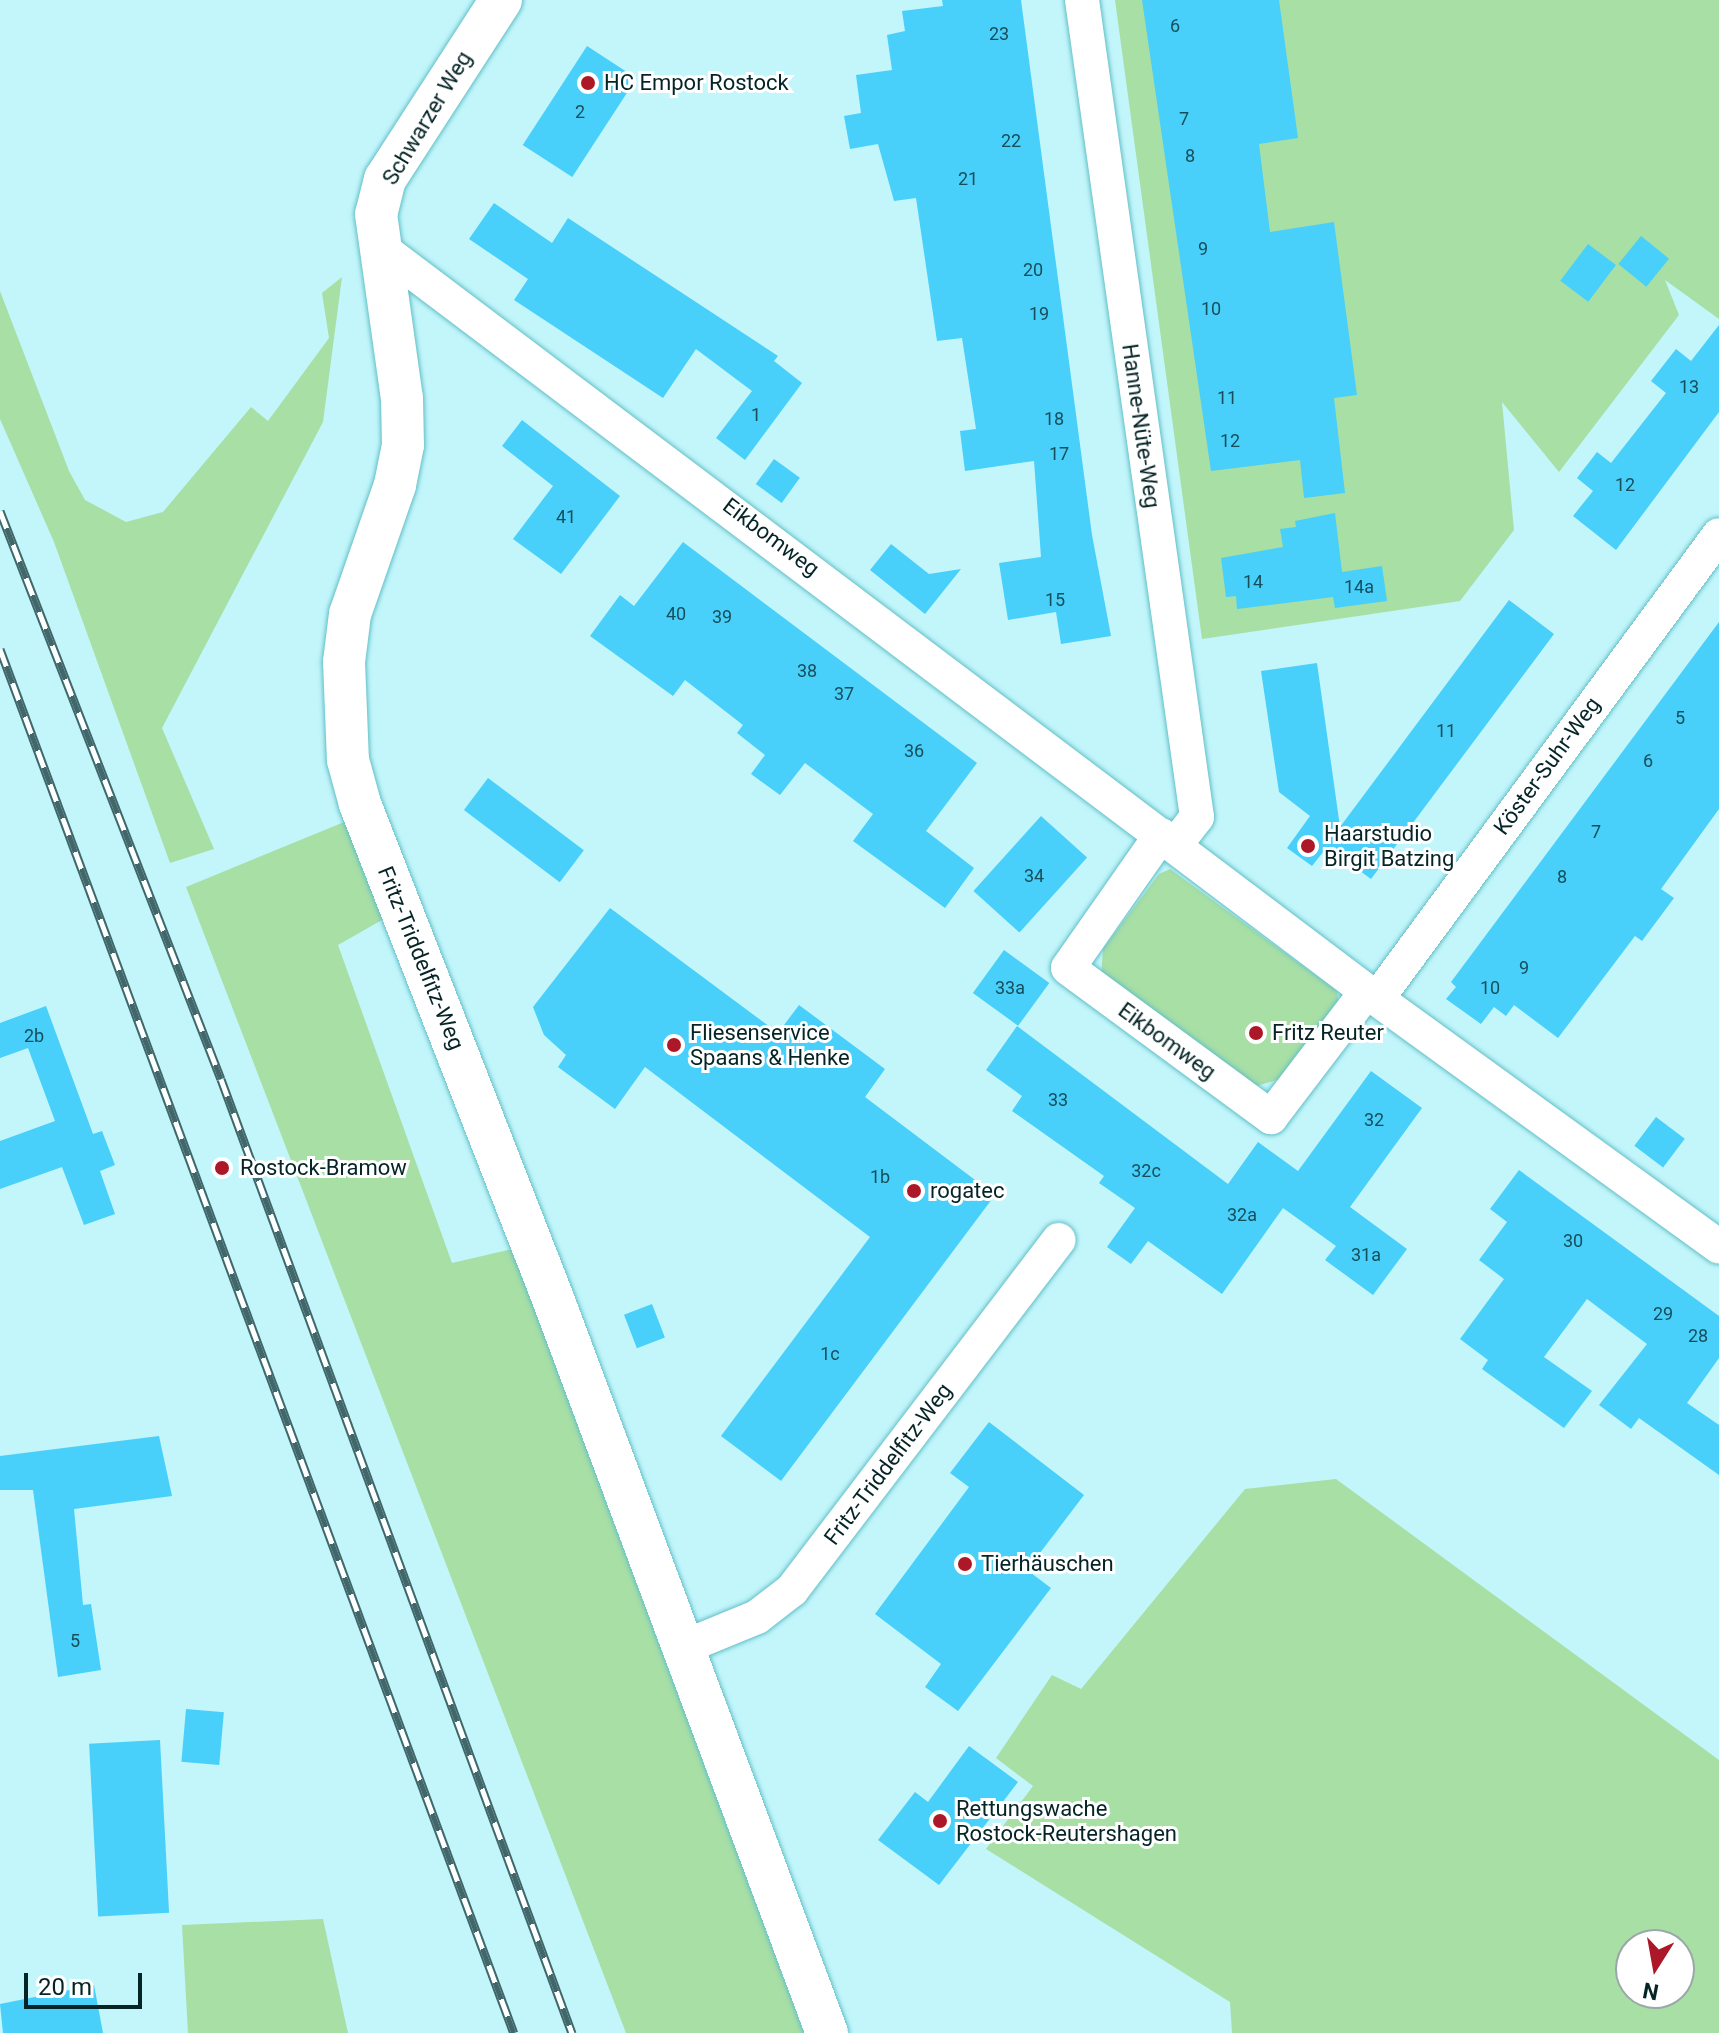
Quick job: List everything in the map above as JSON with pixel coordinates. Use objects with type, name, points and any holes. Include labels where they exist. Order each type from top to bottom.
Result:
[{"type":"street","name":"Schwarzer Weg","points":[[377,245],[376,214],[385,179],[501,0]]},
{"type":"street","name":"Hanne-Nüte-Weg","points":[[1082,0],[1197,817],[1168,840]]},
{"type":"street","name":"Eikbomweg","points":[[377,245],[1372,995],[1719,1247]]},
{"type":"street","name":"Fritz-Triddelfitz-Weg","points":[[377,245],[402,398],[403,445],[395,485],[350,614],[344,662],[348,760],[360,804],[684,1647],[827,2033]]},
{"type":"street","name":"Köster-Suhr-Weg","points":[[1372,995],[1719,535]]},
{"type":"street","name":"Eikbomweg","points":[[1168,840],[1068,968],[1271,1117],[1372,995]]},
{"type":"street","name":"Fritz-Triddelfitz-Weg","points":[[684,1647],[757,1617],[792,1590],[1059,1240]]},
{"type":"green space","points":[[1115,0],[1719,0],[1719,319],[1665,280],[1679,315],[1559,472],[1502,402],[1514,530],[1460,601],[1202,639]]},
{"type":"green space","points":[[342,277],[323,422],[162,728],[214,849],[170,863],[54,542],[0,419],[0,291],[69,471],[85,500],[126,522],[163,512],[251,407],[268,421],[329,338],[322,293]]},
{"type":"green space","points":[[349,820],[389,916],[338,945],[452,1263],[512,1249],[804,2033],[626,2033],[186,887]]},
{"type":"green space","points":[[1170,869],[1337,991],[1339,1007],[1281,1079],[1256,1086],[1101,977],[1103,949],[1159,874]]},
{"type":"green space","points":[[1336,1479],[1719,1760],[1719,2033],[1232,2033],[1230,2002],[986,1849],[1033,1786],[996,1758],[1052,1675],[1081,1689],[1245,1489]]},
{"type":"green space","points":[[323,1919],[348,2033],[188,2033],[182,1925]]},
{"type":"building","points":[[942,0],[1021,0],[1092,535],[1111,636],[1061,644],[1056,612],[1008,620],[999,563],[1041,557],[1034,461],[965,471],[960,431],[976,429],[962,338],[937,341],[916,198],[894,201],[878,144],[850,149],[844,116],[861,113],[856,75],[892,70],[887,35],[905,31],[902,11],[943,6]]},
{"type":"building","points":[[1142,0],[1279,0],[1298,138],[1259,144],[1270,232],[1334,222],[1357,395],[1334,398],[1345,493],[1304,498],[1300,460],[1211,471]]},
{"type":"building","points":[[587,46],[636,78],[572,177],[523,145]]},
{"type":"building","points":[[494,203],[552,243],[568,218],[778,356],[774,361],[802,383],[745,460],[716,438],[752,391],[696,349],[663,398],[514,300],[528,279],[469,239]]},
{"type":"building","points":[[1641,236],[1669,259],[1646,287],[1618,264]]},
{"type":"building","points":[[1588,244],[1616,265],[1588,302],[1560,281]]},
{"type":"building","points":[[1719,325],[1719,412],[1616,550],[1573,516],[1593,491],[1577,478],[1597,452],[1611,463],[1666,393],[1651,381],[1676,349],[1691,361]]},
{"type":"building","points":[[522,420],[620,496],[561,574],[513,539],[553,486],[502,446]]},
{"type":"building","points":[[774,459],[800,478],[782,503],[756,484]]},
{"type":"building","points":[[1335,513],[1342,572],[1382,566],[1387,601],[1335,608],[1333,597],[1237,609],[1236,596],[1226,597],[1221,558],[1283,547],[1280,529],[1296,527],[1295,521]]},
{"type":"building","points":[[683,542],[977,763],[926,831],[974,868],[945,908],[853,841],[873,814],[805,763],[780,795],[751,774],[765,755],[737,733],[743,725],[685,680],[673,696],[590,636],[620,595],[634,606]]},
{"type":"building","points":[[891,544],[929,574],[961,569],[925,614],[870,570]]},
{"type":"building","points":[[1509,600],[1554,634],[1371,879],[1327,847],[1312,866],[1287,848],[1310,816],[1279,792],[1261,671],[1317,663],[1340,827]]},
{"type":"building","points":[[1719,622],[1719,809],[1661,889],[1674,898],[1642,941],[1635,936],[1558,1038],[1514,1005],[1506,1016],[1494,1007],[1481,1024],[1446,999],[1456,987],[1451,982]]},
{"type":"building","points":[[488,778],[584,850],[560,882],[464,810]]},
{"type":"building","points":[[1041,816],[1087,857],[1019,933],[973,891]]},
{"type":"building","points":[[610,908],[778,1033],[799,1005],[885,1069],[865,1097],[995,1195],[781,1481],[721,1436],[870,1237],[645,1067],[615,1109],[558,1067],[566,1055],[544,1035],[533,1007]]},
{"type":"building","points":[[1004,950],[1049,983],[1018,1026],[973,993]]},
{"type":"building","points":[[46,1006],[93,1134],[102,1131],[115,1165],[100,1171],[115,1214],[84,1225],[62,1167],[0,1189],[0,1141],[55,1121],[28,1048],[0,1058],[0,1023]]},
{"type":"building","points":[[1017,1026],[1228,1184],[1258,1142],[1298,1171],[1371,1071],[1422,1108],[1350,1207],[1407,1249],[1373,1295],[1325,1260],[1336,1246],[1283,1208],[1222,1294],[1148,1241],[1131,1264],[1107,1247],[1135,1208],[1099,1183],[1104,1176],[1012,1111],[1022,1096],[986,1070]]},
{"type":"building","points":[[1656,1117],[1685,1139],[1663,1167],[1634,1146]]},
{"type":"building","points":[[1519,1170],[1719,1316],[1719,1358],[1687,1403],[1719,1425],[1719,1475],[1639,1418],[1631,1429],[1599,1405],[1647,1344],[1587,1299],[1544,1357],[1592,1391],[1564,1428],[1482,1369],[1488,1360],[1460,1339],[1504,1279],[1479,1260],[1507,1222],[1490,1209]]},
{"type":"building","points":[[652,1304],[665,1338],[637,1348],[624,1315]]},
{"type":"building","name":"Tierhäuschen","points":[[989,1422],[1084,1495],[1027,1570],[1051,1588],[958,1711],[925,1687],[941,1664],[875,1614],[969,1487],[950,1473]]},
{"type":"building","points":[[159,1436],[172,1496],[74,1509],[83,1605],[91,1604],[101,1670],[58,1677],[33,1490],[0,1490],[0,1456]]},
{"type":"building","points":[[186,1709],[224,1712],[219,1765],[181,1762]]},
{"type":"building","points":[[160,1740],[169,1913],[98,1916],[89,1744]]},
{"type":"building","name":"Rettungswache Rostock-Reutershagen","points":[[969,1746],[1018,1782],[939,1885],[878,1840],[915,1792],[928,1802]]},
{"type":"building","points":[[94,1985],[103,2033],[3,2033],[0,2004]]},
{"type":"railway","points":[[0,511],[221,1079],[572,2033]]},
{"type":"railway","points":[[0,649],[514,2033]]},
{"type":"place","name":"HC Empor Rostock","points":[[588,83]]},
{"type":"place","name":"Haarstudio Birgit Batzing","points":[[1308,846]]},
{"type":"place","name":"Fritz Reuter","points":[[1256,1033]]},
{"type":"place","name":"Fliesenservice Spaans & Henke","points":[[674,1045]]},
{"type":"place","name":"Rostock-Bramow","points":[[222,1168]]},
{"type":"place","name":"rogatec","points":[[914,1191]]},
{"type":"place","name":"Tierhäuschen","points":[[965,1564]]},
{"type":"place","name":"Rettungswache Rostock-Reutershagen","points":[[940,1821]]}]
